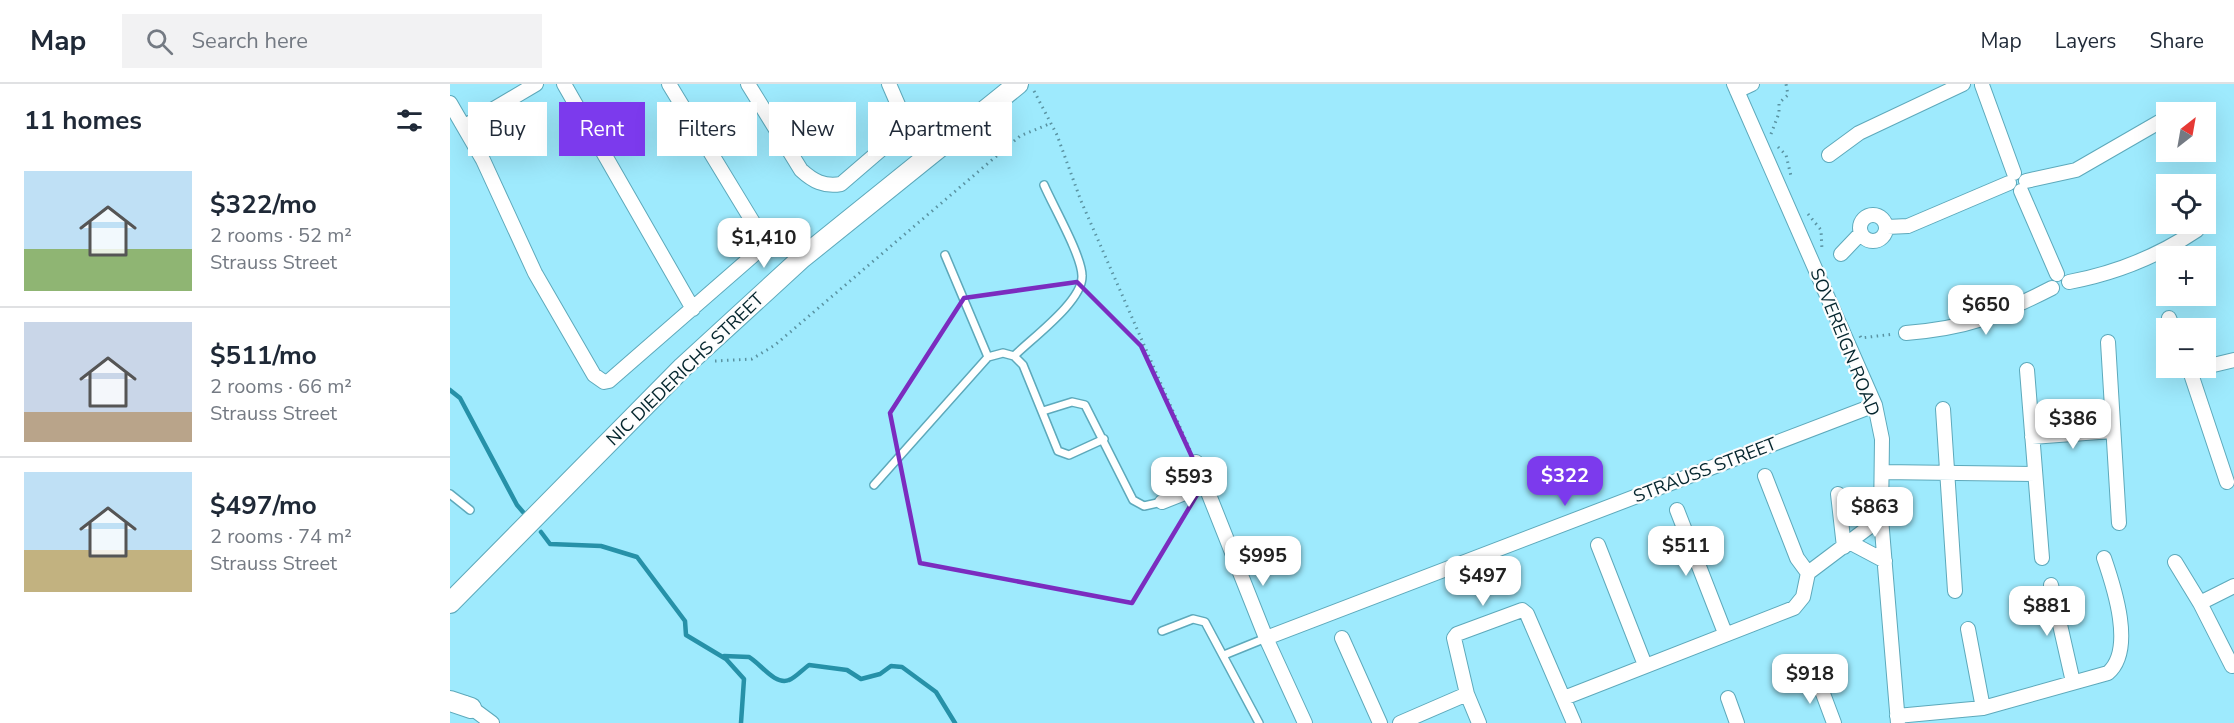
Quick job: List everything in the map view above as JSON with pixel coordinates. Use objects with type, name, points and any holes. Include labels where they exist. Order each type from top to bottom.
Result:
[{"type":"street","points":[[465,126],[536,84]]},
{"type":"street","points":[[564,84],[693,309]]},
{"type":"street","points":[[450,103],[465,126],[534,273],[599,380],[609,381],[762,250],[764,242],[669,84]]},
{"type":"street","points":[[748,84],[801,170],[810,178],[831,186],[841,184],[898,135],[902,114],[889,84]]},
{"type":"street","name":"NIC DIEDERICHS STREET","points":[[450,603],[683,367],[802,258],[1018,84]]},
{"type":"street","points":[[1735,87],[1752,84]]},
{"type":"street","points":[[1829,155],[1859,133],[1963,84]]},
{"type":"street","points":[[1979,84],[2054,281],[2063,292],[2069,282],[2105,275],[2144,261],[2191,234]]},
{"type":"street","name":"SOVEREIGN ROAD","points":[[1735,87],[1875,405],[1881,439],[1881,518],[1898,719]]},
{"type":"street","points":[[1841,254],[1861,233],[1860,223],[1868,216],[1878,215],[1887,227],[1908,226],[2018,182],[2076,170],[2156,124]]},
{"type":"street","points":[[1906,333],[1947,330],[1987,319],[2054,281]]},
{"type":"street","points":[[2108,342],[2119,523]]},
{"type":"street","points":[[2216,364],[2234,360]]},
{"type":"street","points":[[2027,370],[2042,558]]},
{"type":"street","points":[[2200,378],[2227,482]]},
{"type":"street","name":"STRAUSS STREET","points":[[1266,638],[1875,405]]},
{"type":"street","points":[[1942,409],[1955,591]]},
{"type":"street","points":[[2032,437],[2112,431]]},
{"type":"street","points":[[1196,462],[1266,638],[1305,723]]},
{"type":"street","points":[[1882,472],[2035,474]]},
{"type":"street","points":[[1765,476],[1797,558],[1808,573]]},
{"type":"street","points":[[1162,502],[1205,485]]},
{"type":"street","points":[[1838,494],[1847,545]]},
{"type":"street","points":[[1677,510],[1725,633]]},
{"type":"street","points":[[1564,698],[1725,633],[1794,608],[1803,597],[1808,573],[1881,518]]},
{"type":"street","points":[[1598,545],[1645,665]]},
{"type":"street","points":[[1847,545],[1885,561]]},
{"type":"street","points":[[1898,719],[1973,713],[2108,673],[2116,667],[2120,657],[2120,615],[2104,558]]},
{"type":"street","points":[[2175,562],[2200,603],[2232,666]]},
{"type":"street","points":[[2051,585],[2073,682]]},
{"type":"street","points":[[2200,603],[2234,586]]},
{"type":"street","points":[[1479,723],[1467,694],[1454,638],[1457,634],[1522,610],[1527,614],[1574,723]]},
{"type":"street","points":[[1968,629],[1973,713]]},
{"type":"street","points":[[1342,638],[1380,723]]},
{"type":"street","points":[[1816,675],[1834,723]]},
{"type":"street","points":[[450,692],[492,723]]},
{"type":"street","points":[[1400,723],[1467,694]]},
{"type":"street","points":[[1728,698],[1737,723]]},
{"type":"street","points":[[450,701],[471,708]]},
{"type":"lane","points":[[1014,356],[1068,304],[1080,286],[1080,264],[1044,185]]},
{"type":"lane","points":[[945,255],[988,357]]},
{"type":"lane","points":[[874,486],[988,357],[1003,352],[1014,356],[1023,365],[1058,451],[1069,455],[1104,439]]},
{"type":"lane","points":[[1043,411],[1072,402],[1084,405],[1104,439],[1134,500],[1144,506],[1162,502]]},
{"type":"lane","points":[[450,494],[470,510]]},
{"type":"lane","points":[[1162,631],[1193,619],[1200,619],[1210,627],[1257,722]]},
{"type":"lane","points":[[1224,655],[1266,638]]},
{"type":"path","points":[[1030,84],[1049,124],[1057,135],[1081,201],[1196,462]]},
{"type":"path","points":[[1786,84],[1788,95],[1779,103],[1779,113],[1770,133],[1773,142],[1786,155],[1792,183]]},
{"type":"path","points":[[711,362],[752,359],[775,345],[1020,136],[1049,124]]},
{"type":"path","points":[[1805,212],[1821,230],[1822,253]]},
{"type":"path","points":[[1857,328],[1861,338],[1906,333]]},
{"type":"highlighted area","points":[[1077,282],[1141,346],[1204,483],[1132,603],[920,563],[890,413],[964,298]]},
{"type":"waterway","points":[[450,390],[460,398],[517,505],[523,512]]},
{"type":"waterway","points":[[541,532],[550,544],[601,546],[637,557],[685,621],[686,635],[726,659],[744,679],[741,723]]},
{"type":"waterway","points":[[724,656],[749,657],[773,677],[784,681],[791,679],[809,665],[847,670],[861,679],[880,674],[891,666],[902,667],[936,692],[955,723]]}]
